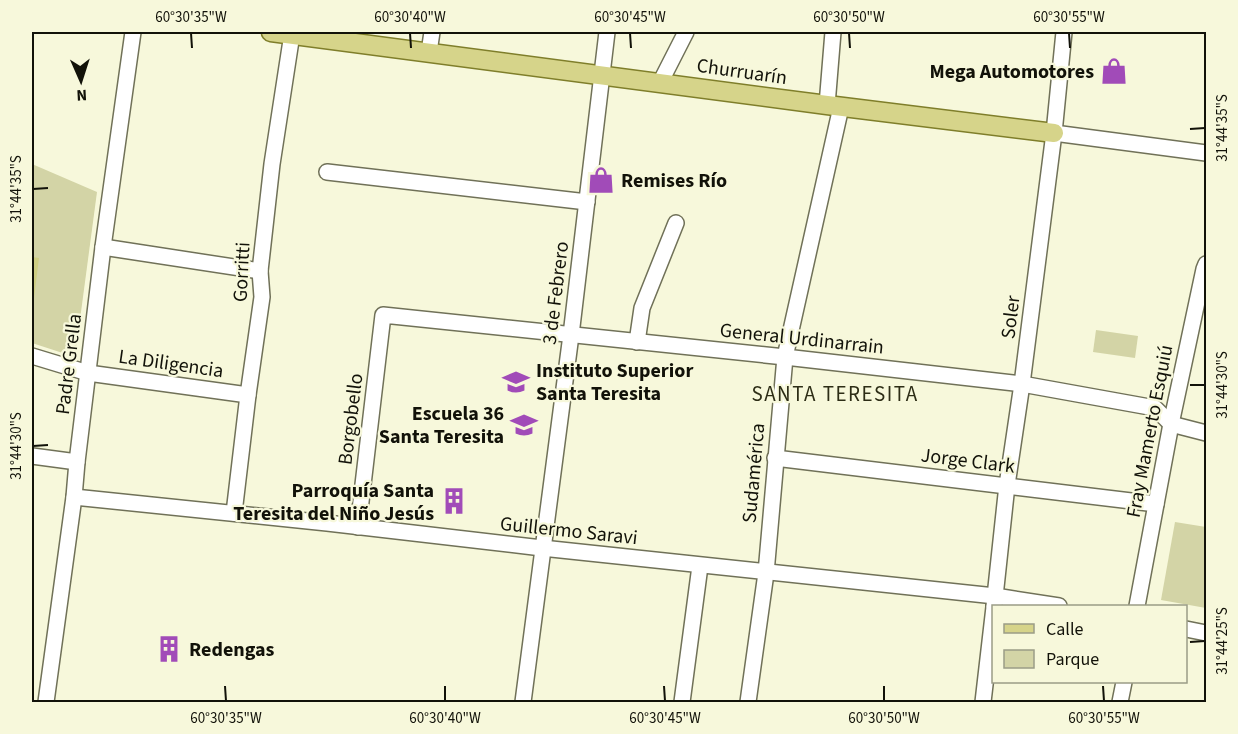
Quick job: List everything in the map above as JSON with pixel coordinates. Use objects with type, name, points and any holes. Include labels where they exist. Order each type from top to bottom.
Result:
[{"type":"main road","name":"Churruarín","points":[[271,32],[318,34],[429,52],[1054,133]]},
{"type":"street","name":"Padre Grella","points":[[46,702],[74,497],[103,247],[133,32]]},
{"type":"street","points":[[429,52],[432,32]]},
{"type":"street","name":"3 de Febrero","points":[[522,702],[572,335],[607,32]]},
{"type":"street","points":[[660,83],[686,32]]},
{"type":"street","name":"Sudamérica","points":[[748,702],[766,573],[785,357],[834,106],[833,32]]},
{"type":"street","name":"Soler","points":[[994,603],[1007,485],[1054,133],[1064,32]]},
{"type":"street","name":"Gorritti","points":[[234,513],[262,297],[260,271],[272,164],[291,34]]},
{"type":"street","name":"Churruarín","points":[[1054,133],[1206,153]]},
{"type":"street","points":[[327,172],[587,202]]},
{"type":"street","points":[[637,342],[642,308],[676,223]]},
{"type":"street","points":[[103,247],[260,271]]},
{"type":"street","name":"Fray Mamerto Esquiú","points":[[1137,605],[1171,424],[1206,264]]},
{"type":"street","name":"General Urdinarrain","points":[[383,315],[1022,384],[1155,408],[1171,424],[1206,433]]},
{"type":"street","name":"Borgobello","points":[[358,527],[383,315]]},
{"type":"street","name":"La Diligencia","points":[[32,356],[88,373],[248,395]]},
{"type":"street","points":[[32,456],[77,462]]},
{"type":"street","name":"Jorge Clark","points":[[776,458],[1156,504]]},
{"type":"street","name":"Guillermo Saravi","points":[[74,497],[766,573],[994,603],[1037,605]]},
{"type":"street","points":[[682,702],[700,566]]},
{"type":"street","name":"Soler","points":[[983,702],[992,621]]},
{"type":"street","points":[[1187,628],[1206,633]]},
{"type":"street","points":[[1120,702],[1124,683]]},
{"type":"green space","points":[[32,164],[97,192],[75,357],[32,343]]},
{"type":"green space","points":[[1096,330],[1138,336],[1135,358],[1093,352]]},
{"type":"green space","points":[[1175,522],[1206,527],[1206,608],[1161,600]]},
{"type":"shaded area","points":[[32,257],[39,258],[34,298],[32,298]]},
{"type":"place","name":"Mega Automotores","points":[[1114,71]]},
{"type":"place","name":"Remises Río","points":[[601,180]]},
{"type":"place","name":"Instituto Superior Santa Teresita","points":[[516,382]]},
{"type":"place","name":"Escuela 36 Santa Teresita","points":[[524,425]]},
{"type":"place","name":"Parroquía Santa Teresita del Niño Jesús","points":[[454,501]]},
{"type":"place","name":"Redengas","points":[[169,649]]},
{"type":"district","name":"SANTA TERESITA","points":[[835,394]]}]
